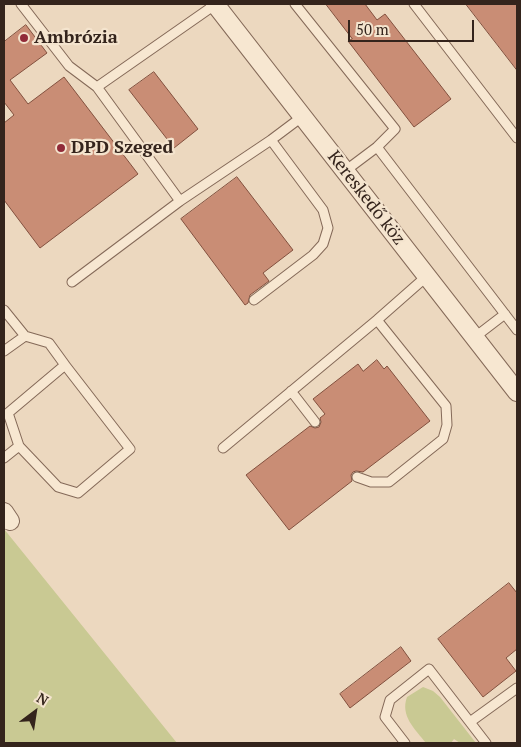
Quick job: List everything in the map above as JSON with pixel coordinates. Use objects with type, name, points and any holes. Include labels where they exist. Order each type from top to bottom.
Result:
[{"type":"street","name":"Kereskedő köz","points":[[216,4],[517,392]]},
{"type":"lane","points":[[21,4],[69,66],[97,86],[180,201]]},
{"type":"lane","points":[[97,86],[216,4]]},
{"type":"lane","points":[[295,4],[395,129],[377,147],[345,171]]},
{"type":"lane","points":[[414,4],[517,138]]},
{"type":"lane","points":[[72,282],[180,201],[271,140],[303,116]]},
{"type":"lane","points":[[254,300],[313,255],[323,244],[328,228],[323,210],[271,140]]},
{"type":"lane","points":[[377,147],[517,330]]},
{"type":"lane","points":[[223,448],[427,276]]},
{"type":"lane","points":[[4,310],[25,336],[49,343],[130,449],[78,493],[58,487],[19,446],[6,410],[65,365]]},
{"type":"lane","points":[[475,337],[505,314]]},
{"type":"lane","points":[[357,477],[371,482],[389,482],[443,439],[448,425],[446,406],[377,320]]},
{"type":"lane","points":[[4,351],[25,336]]},
{"type":"lane","points":[[292,391],[315,422]]},
{"type":"lane","points":[[4,458],[19,446]]},
{"type":"lane","points":[[405,743],[385,717],[390,700],[429,669],[486,743]]},
{"type":"lane","points":[[470,722],[517,688]]},
{"type":"green space","points":[[4,529],[177,743],[4,743]]},
{"type":"green space","points":[[423,687],[433,691],[440,697],[476,743],[460,743],[454,739],[451,743],[426,743],[413,727],[405,710],[407,697]]},
{"type":"building","points":[[326,4],[365,4],[377,20],[385,14],[451,99],[414,127],[348,41],[352,39]]},
{"type":"building","points":[[466,4],[517,4],[517,70]]},
{"type":"building","name":"DPD Szeged","points":[[26,25],[47,53],[10,80],[28,104],[64,77],[138,174],[40,248],[4,200],[4,123],[14,115],[4,102],[4,42]]},
{"type":"building","points":[[154,72],[198,129],[174,148],[129,90]]},
{"type":"building","points":[[237,177],[293,250],[263,273],[269,281],[250,295],[248,303],[245,305],[181,219]]},
{"type":"building","points":[[377,360],[384,369],[387,366],[430,421],[363,472],[353,472],[351,475],[352,481],[289,530],[246,475],[310,426],[319,427],[320,418],[325,414],[313,399],[358,364],[363,371]]},
{"type":"building","points":[[509,583],[517,593],[517,649],[506,658],[516,671],[483,697],[438,639]]},
{"type":"building","points":[[401,647],[411,661],[350,708],[340,694]]},
{"type":"place","name":"Ambrózia","points":[[24,38]]},
{"type":"place","name":"DPD Szeged","points":[[61,148]]}]
